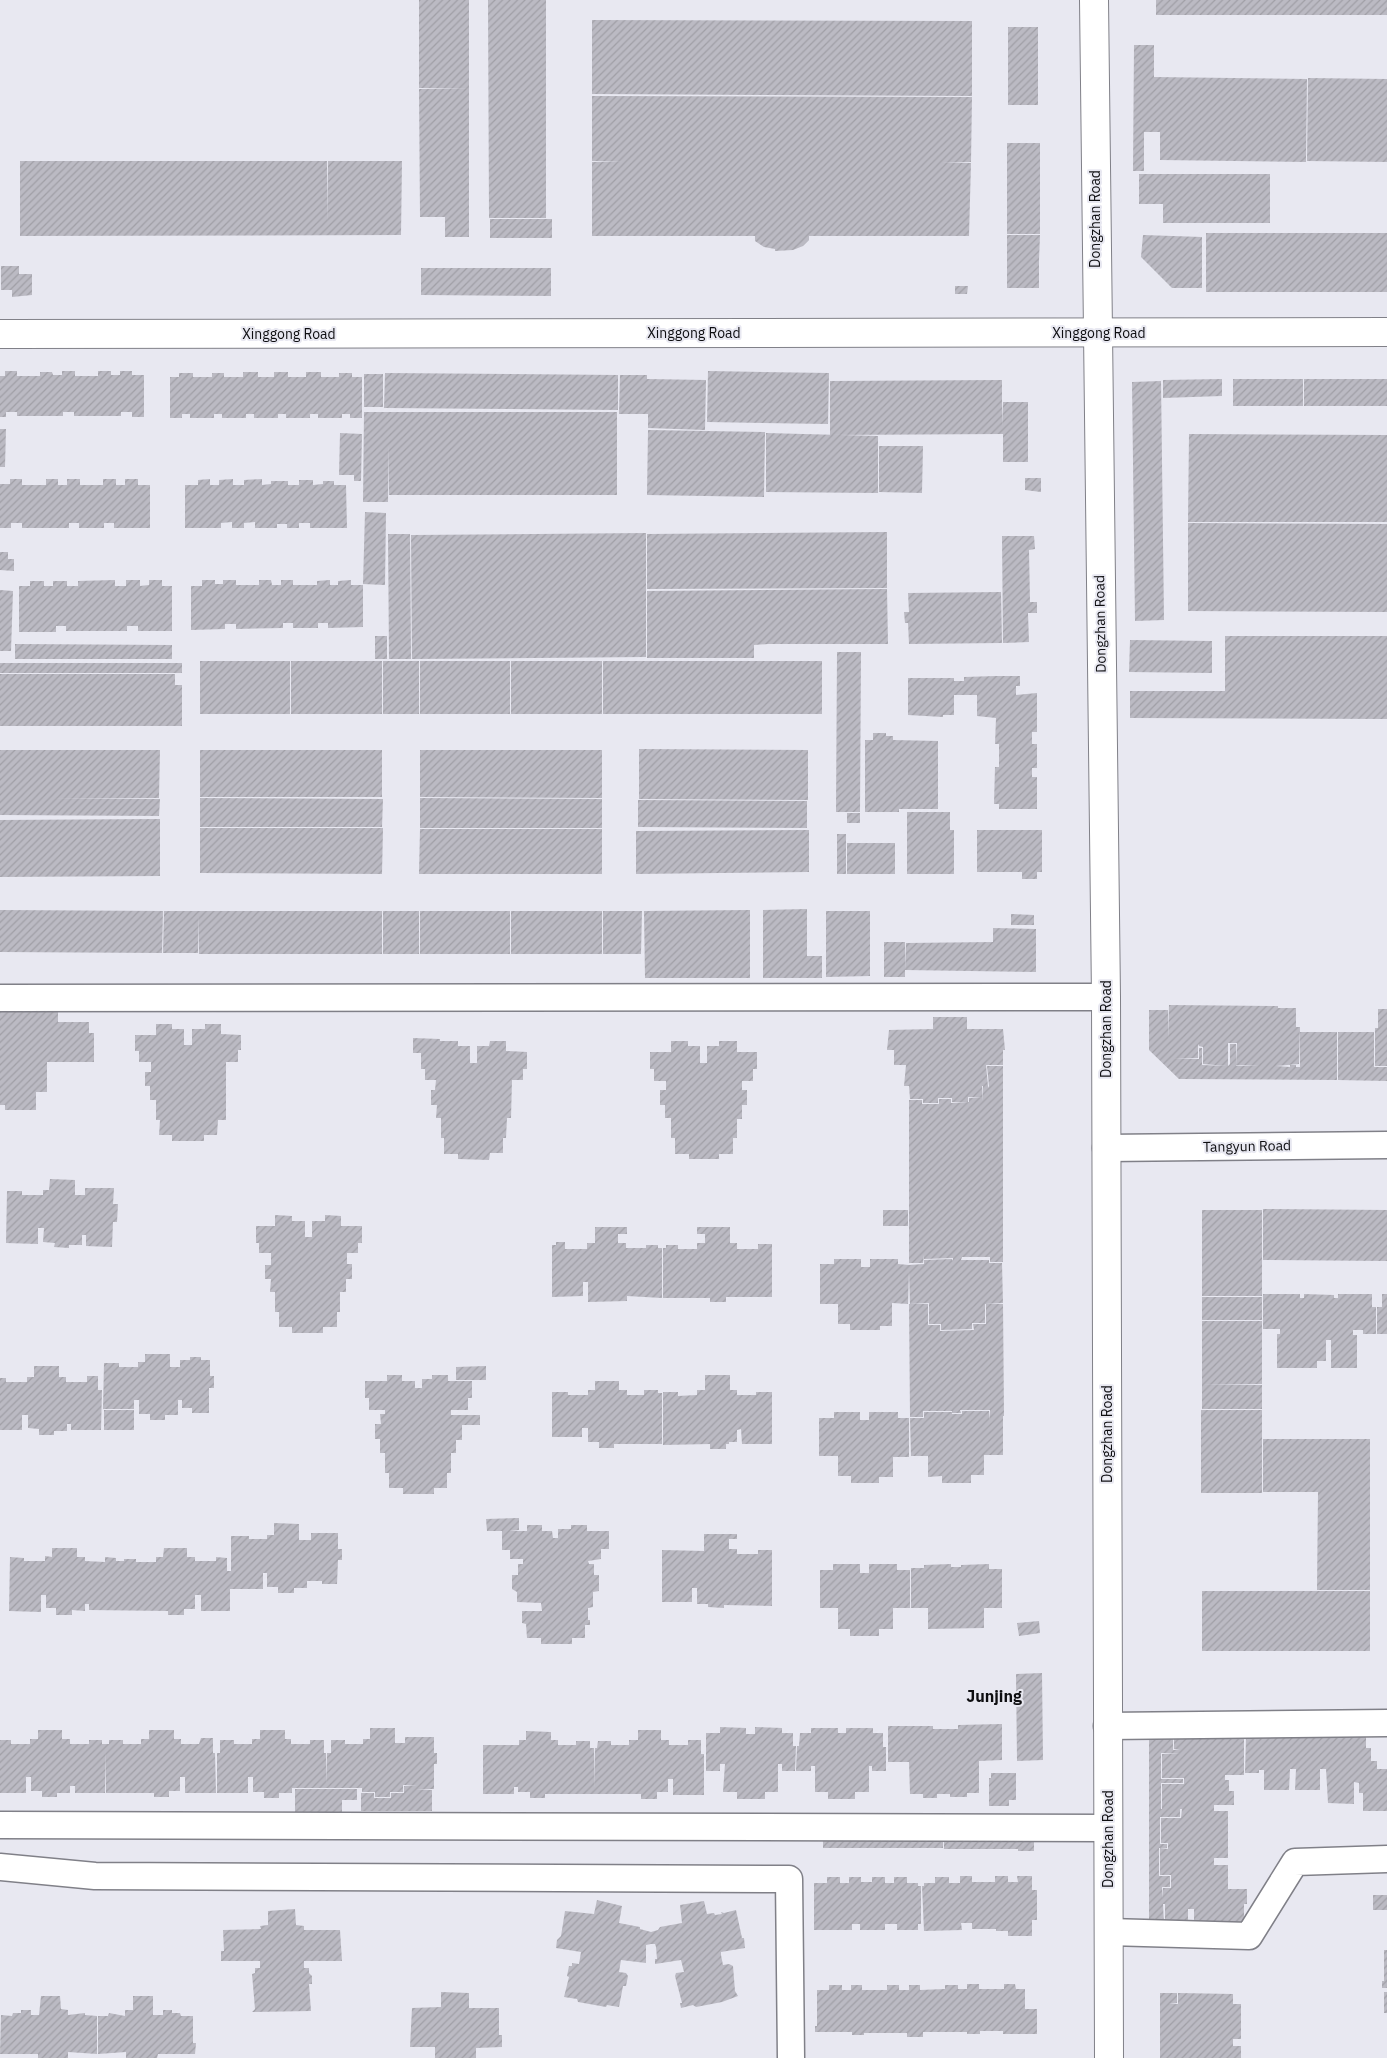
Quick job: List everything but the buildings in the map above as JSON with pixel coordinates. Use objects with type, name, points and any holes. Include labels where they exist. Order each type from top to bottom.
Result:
[{"type":"street","name":"Dongzhan Road","points":[[1094,0],[1096,333],[1106,997],[1109,2058]]},
{"type":"street","name":"Xinggong Road","points":[[0,334],[1387,332]]},
{"type":"street","points":[[0,998],[1106,997]]},
{"type":"street","name":"Tangyun Road","points":[[1106,1148],[1387,1145]]},
{"type":"street","points":[[1107,1726],[1387,1723]]},
{"type":"street","points":[[0,1825],[1108,1828]]},
{"type":"street","points":[[1109,1932],[1249,1936],[1295,1862],[1387,1859]]},
{"type":"street","points":[[0,1867],[95,1876],[789,1879],[791,2058]]},
{"type":"district","name":"Junjing","points":[[994,1696]]}]
